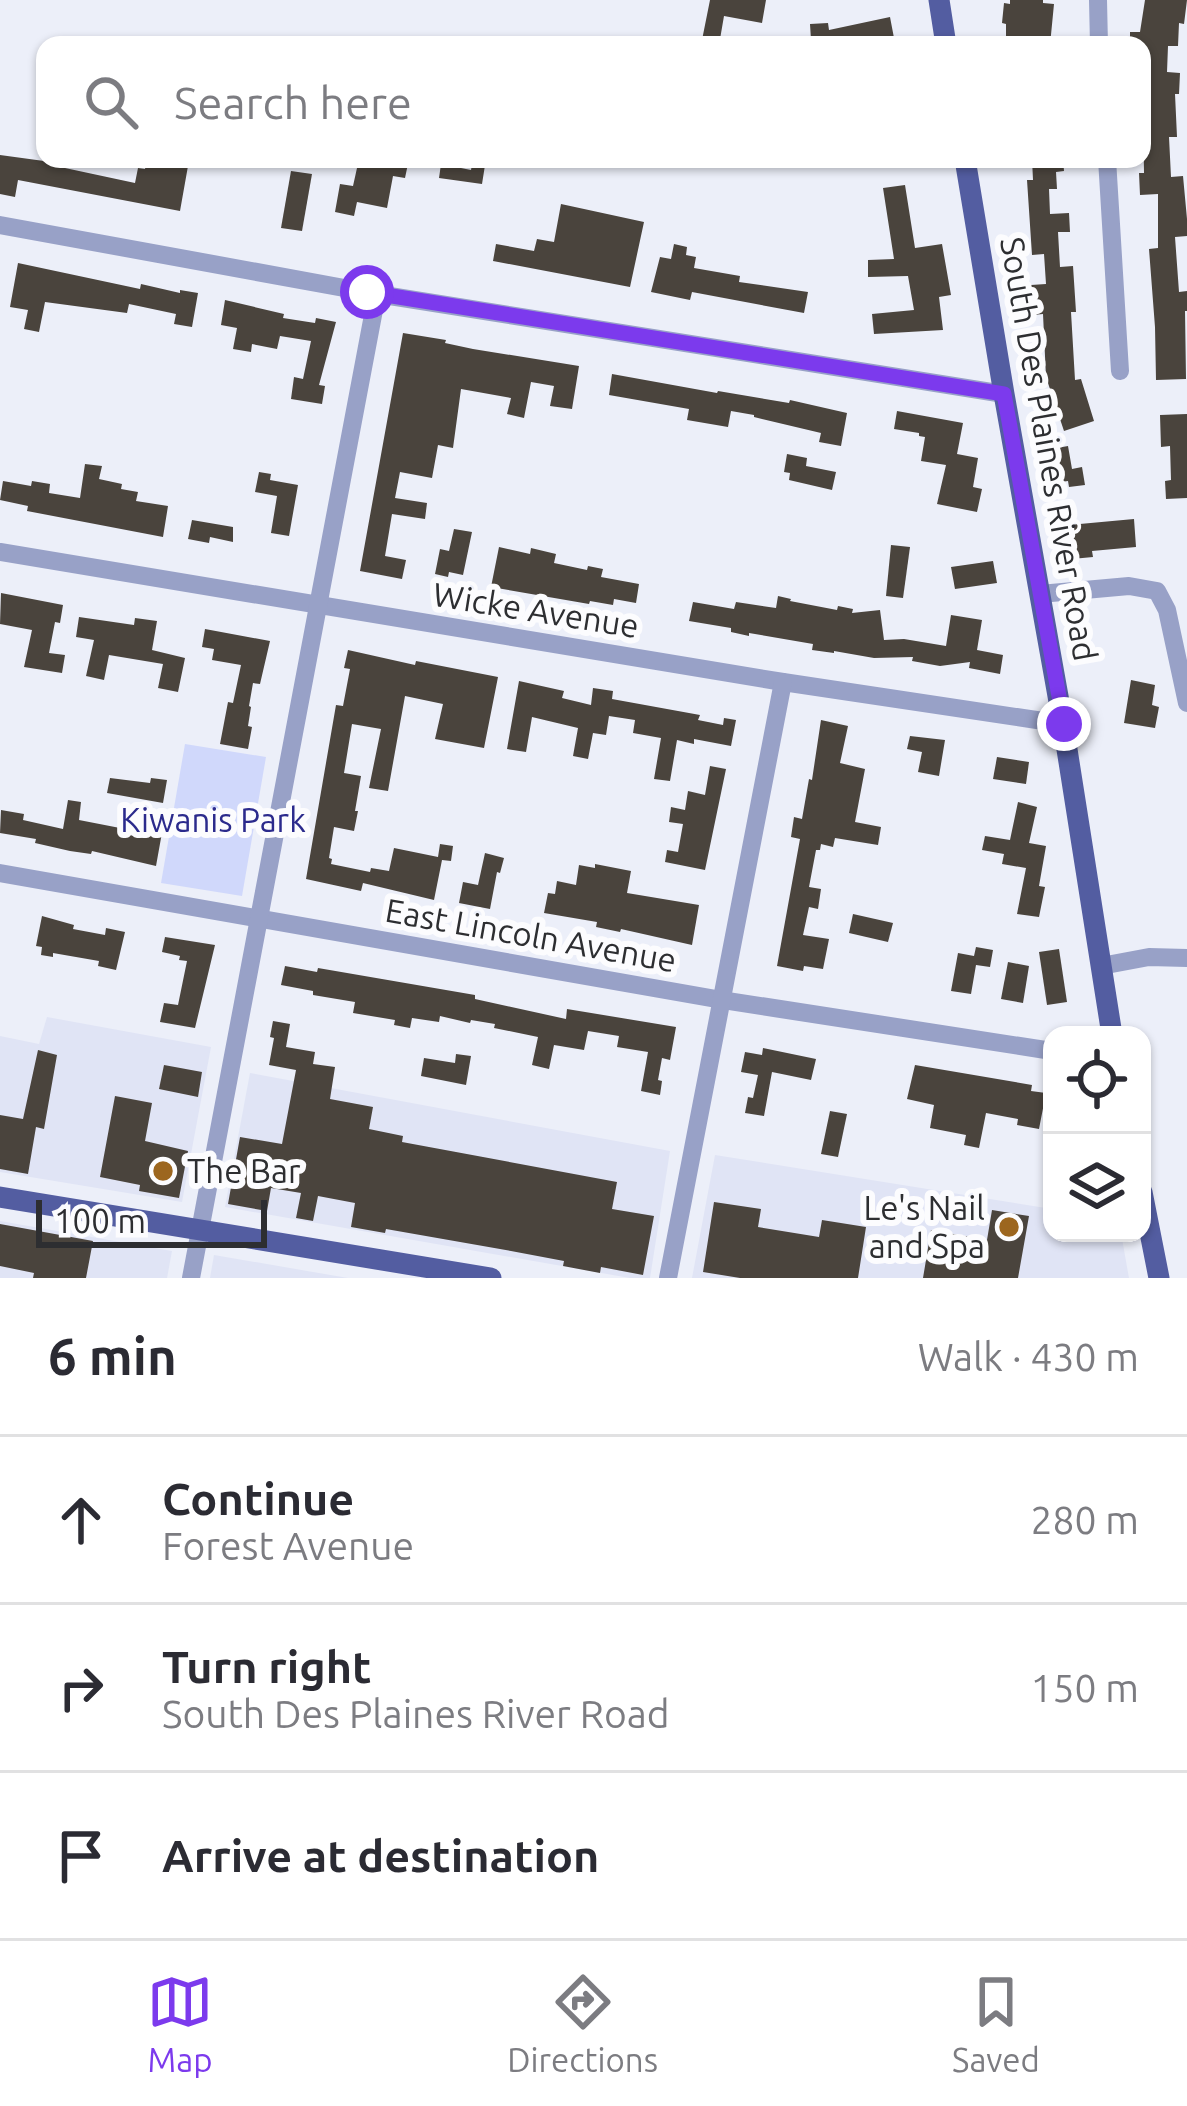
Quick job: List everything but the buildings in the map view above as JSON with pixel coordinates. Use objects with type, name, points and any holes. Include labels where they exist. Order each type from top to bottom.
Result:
[{"type":"main road","points":[[939,0],[945,36]]},
{"type":"main road","name":"South Des Plaines River Road","points":[[966,168],[1064,724],[1111,1026]]},
{"type":"main road","points":[[0,1197],[434,1273],[491,1278]]},
{"type":"main road","points":[[1151,1238],[1159,1278]]},
{"type":"street","points":[[1098,0],[1099,36]]},
{"type":"street","points":[[1108,168],[1120,371]]},
{"type":"street","points":[[0,225],[377,294],[1004,394]]},
{"type":"street","points":[[191,1278],[377,294]]},
{"type":"street","name":"Wicke Avenue","points":[[0,552],[1064,724]]},
{"type":"street","points":[[1040,594],[1129,586],[1157,591],[1167,610],[1187,703]]},
{"type":"street","points":[[668,1278],[783,682]]},
{"type":"street","name":"East Lincoln Avenue","points":[[0,872],[722,1000],[1043,1050]]},
{"type":"street","points":[[1101,966],[1149,957],[1187,958]]},
{"type":"shaded area","points":[[47,1017],[211,1047],[182,1202],[0,1172],[0,1036],[39,1044]]},
{"type":"shaded area","points":[[250,1073],[670,1151],[650,1278],[225,1207]]},
{"type":"shaded area","points":[[715,1155],[1043,1208],[1043,1242],[1123,1242],[1129,1278],[692,1278]]},
{"type":"shaded area","points":[[0,1221],[172,1251],[167,1278],[0,1278]]},
{"type":"shaded area","points":[[214,1255],[348,1278],[210,1278]]},
{"type":"green space","name":"Kiwanis Park","points":[[185,744],[266,757],[242,896],[161,883]]},
{"type":"place","name":"The Bar","points":[[163,1171]]},
{"type":"place","name":"Le's Nail and Spa","points":[[1009,1227]]},
{"type":"route","points":[[367,292],[1004,394],[1064,724]]}]
